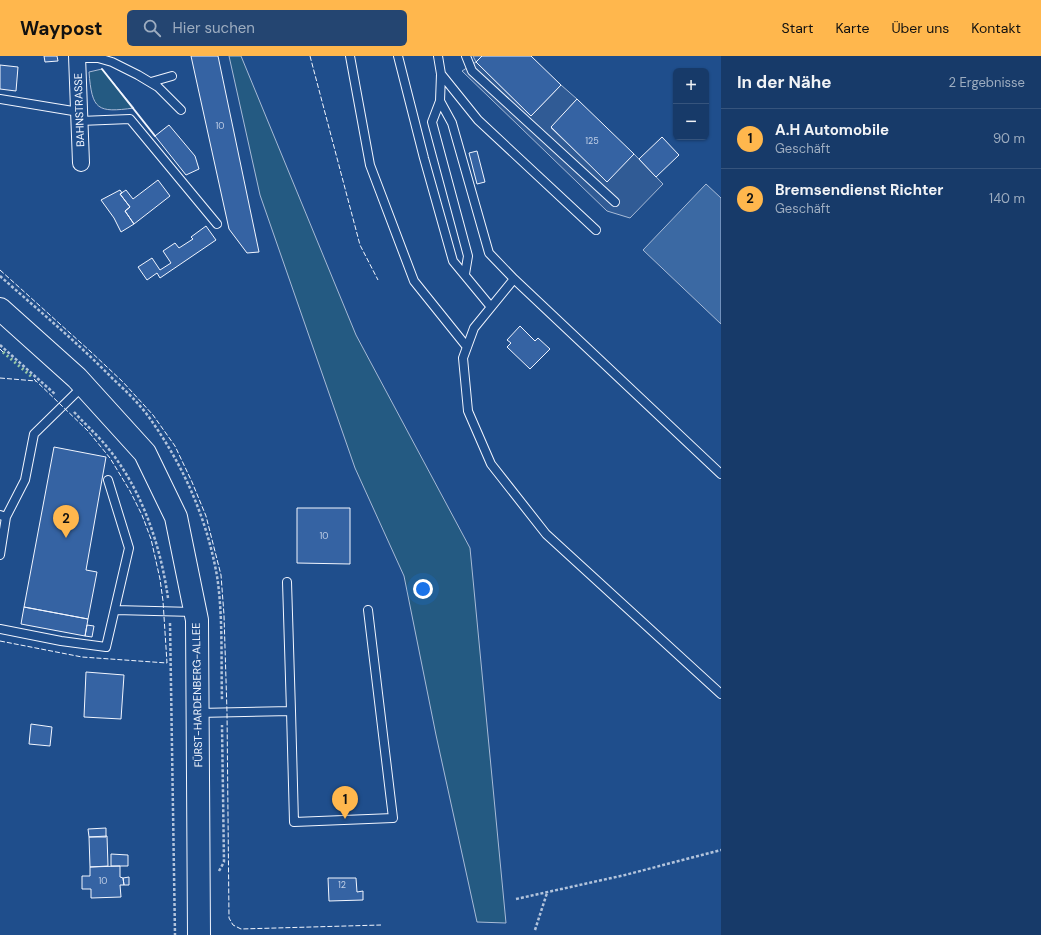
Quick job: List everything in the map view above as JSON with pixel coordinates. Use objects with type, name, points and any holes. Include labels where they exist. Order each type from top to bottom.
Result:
[{"type":"street","name":"BAHNSTRASSE","points":[[77,57],[81,163]]},
{"type":"street","name":"FÜRST-HARDENBERG-ALLEE","points":[[0,309],[84,385],[144,453],[176,517],[197,620],[199,935]]},
{"type":"lane","points":[[350,56],[370,165],[414,281],[467,346]]},
{"type":"lane","points":[[398,56],[424,158],[453,261],[491,307]]},
{"type":"lane","points":[[438,56],[441,74],[440,101],[432,122],[468,256],[465,274]]},
{"type":"lane","points":[[466,56],[472,71],[615,202]]},
{"type":"lane","points":[[77,57],[98,58],[112,62],[151,82],[181,110]]},
{"type":"lane","points":[[441,74],[478,120],[596,230]]},
{"type":"lane","points":[[151,82],[172,76]]},
{"type":"lane","points":[[0,99],[79,116],[130,119],[217,224]]},
{"type":"lane","points":[[440,101],[452,123],[488,253],[721,474]]},
{"type":"lane","points":[[514,279],[474,328],[463,358],[468,412],[491,464],[546,534],[721,694]]},
{"type":"lane","points":[[0,555],[3,516],[26,480],[34,434],[84,385]]},
{"type":"lane","points":[[0,629],[61,641],[106,647],[129,548],[108,480]]},
{"type":"lane","points":[[287,582],[294,822],[392,818],[368,610]]},
{"type":"lane","points":[[115,610],[195,612]]},
{"type":"lane","points":[[198,713],[291,711]]},
{"type":"path","points":[[516,899],[625,875],[721,850]]},
{"type":"path","points":[[535,930],[548,892]]},
{"type":"shaded area","points":[[229,56],[241,56],[356,335],[470,548],[506,923],[477,922],[436,735],[404,576],[355,468],[260,195]]},
{"type":"shaded area","points":[[473,56],[482,56],[476,62]]},
{"type":"shaded area","points":[[476,62],[531,116],[561,85],[577,99],[551,128],[607,181],[634,154],[663,184],[630,218],[607,211],[462,71]]},
{"type":"shaded area","points":[[102,69],[134,108],[112,110],[104,109],[99,106],[92,94],[89,72]]},
{"type":"shaded area","points":[[706,184],[721,198],[721,324],[643,250]]},
{"type":"building","points":[[44,56],[57,56],[58,61],[45,62]]},
{"type":"building","points":[[191,56],[218,56],[259,252],[247,253],[229,229]]},
{"type":"building","points":[[482,56],[531,56],[561,85],[531,116],[476,62]]},
{"type":"building","points":[[0,65],[18,67],[16,91],[0,89]]},
{"type":"building","points":[[577,99],[634,154],[607,182],[551,127]]},
{"type":"building","points":[[169,125],[195,156],[199,169],[186,175],[155,136]]},
{"type":"building","points":[[662,137],[679,155],[656,177],[639,159]]},
{"type":"building","points":[[477,151],[485,182],[477,184],[469,153]]},
{"type":"building","points":[[158,180],[170,196],[134,224],[125,211],[130,207],[120,194],[126,190],[133,199]]},
{"type":"building","points":[[120,190],[122,193],[120,194],[130,207],[125,211],[134,224],[121,232],[114,218],[101,200]]},
{"type":"building","points":[[206,226],[216,240],[160,278],[157,273],[147,280],[138,267],[152,258],[160,270],[171,263],[163,251],[175,243],[179,248],[193,239],[191,237]]},
{"type":"building","points":[[520,326],[535,341],[538,338],[550,349],[530,369],[507,347],[511,343],[507,340]]},
{"type":"building","points":[[54,447],[106,457],[86,570],[97,572],[88,619],[24,607]]},
{"type":"building","points":[[297,508],[350,508],[350,564],[297,563]]},
{"type":"building","points":[[24,607],[88,619],[85,636],[21,624]]},
{"type":"building","points":[[87,625],[94,626],[92,637],[85,636]]},
{"type":"building","points":[[86,672],[124,675],[121,719],[84,717]]},
{"type":"building","points":[[31,724],[52,727],[50,746],[29,744]]},
{"type":"building","points":[[106,828],[106,837],[89,837],[88,829]]},
{"type":"building","points":[[107,836],[108,866],[90,867],[89,837]]},
{"type":"building","points":[[111,854],[128,855],[128,866],[111,866]]},
{"type":"building","points":[[120,866],[120,877],[123,878],[124,885],[120,885],[121,897],[91,898],[91,889],[82,889],[82,876],[90,876],[90,867]]},
{"type":"building","points":[[129,877],[129,885],[124,885],[123,878]]},
{"type":"building","points":[[328,878],[356,878],[357,892],[363,891],[363,900],[329,901]]},
{"type":"hedge","points":[[3,352],[33,378]]},
{"type":"fence","points":[[310,56],[360,245],[378,280]]},
{"type":"fence","points":[[0,270],[123,382],[153,415],[175,446],[206,516],[221,575],[224,615],[227,712],[229,918],[233,925],[241,929],[381,925]]},
{"type":"fence","points":[[0,349],[3,352]]},
{"type":"fence","points":[[0,378],[36,381]]},
{"type":"fence","points":[[0,641],[82,657],[167,663],[160,579],[151,539],[142,515],[130,491],[110,458],[88,431],[33,378]]},
{"type":"wall","points":[[102,69],[155,136]]},
{"type":"place","name":"Bremsendienst Richter","points":[[66,538]]},
{"type":"place","name":"A.H Automobile","points":[[345,819]]}]
